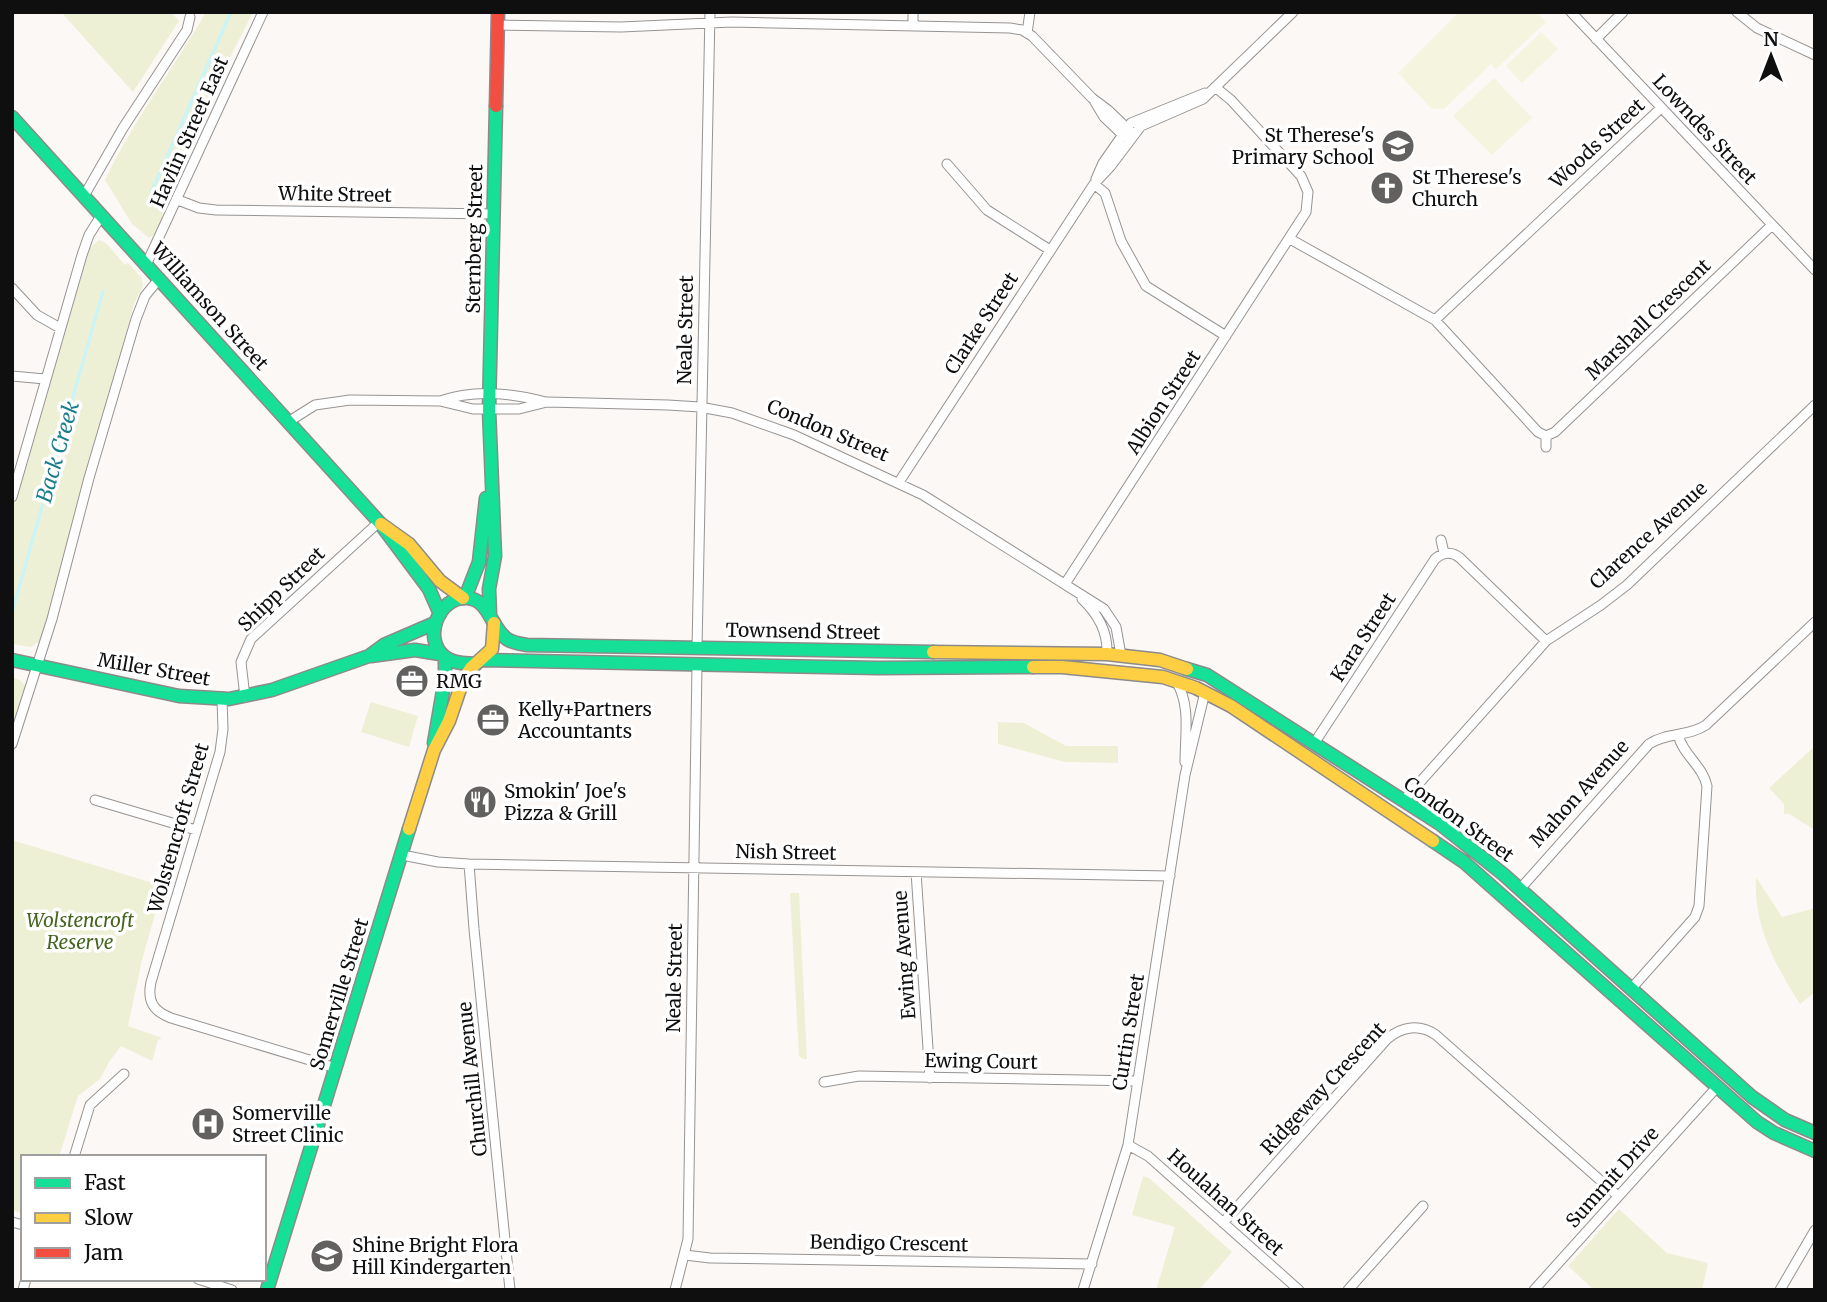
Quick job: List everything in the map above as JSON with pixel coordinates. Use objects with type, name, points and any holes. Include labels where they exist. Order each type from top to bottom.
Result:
[{"type":"main road","name":"Sternberg Street","points":[[492,619],[489,589],[495,555],[489,394],[498,19]]},
{"type":"main road","name":"Williamson Street","points":[[12,117],[379,522],[432,593],[438,618]]},
{"type":"main road","name":"Sternberg Street","points":[[464,598],[475,581],[480,565],[490,466]]},
{"type":"main road","name":"Williamson Street","points":[[379,522],[409,544],[440,582],[464,598]]},
{"type":"main road","points":[[464,598],[474,601],[492,619],[494,644],[479,662],[460,665],[442,656],[434,638],[438,618],[451,604],[464,598]]},
{"type":"main road","name":"Miller Street","points":[[369,656],[384,645],[438,618]]},
{"type":"main road","name":"Townsend Street","points":[[492,619],[508,640],[525,645],[1121,655]]},
{"type":"main road","name":"Miller Street","points":[[14,660],[179,696],[222,700],[272,690],[369,656],[418,649],[426,649],[442,656]]},
{"type":"main road","points":[[1121,655],[1141,664],[1191,677],[1200,682],[1205,692]]},
{"type":"main road","name":"Condon Street","points":[[1121,655],[1166,661],[1207,675],[1315,742],[1457,836],[1752,1097],[1785,1120],[1815,1133]]},
{"type":"main road","name":"Somerville Street","points":[[434,750],[436,721],[446,680],[442,656]]},
{"type":"main road","name":"Townsend Street","points":[[479,662],[892,668],[1021,666],[1115,671]]},
{"type":"main road","name":"Somerville Street","points":[[267,1290],[434,750],[449,721],[463,680],[479,662]]},
{"type":"main road","name":"Condon Street","points":[[1115,671],[1175,680],[1205,692],[1231,706],[1395,814],[1464,862],[1717,1087],[1774,1133],[1815,1152]]},
{"type":"main road","name":"Clarence Avenue","points":[[1395,814],[1404,800]]},
{"type":"main road","name":"Mahon Avenue","points":[[1509,901],[1520,889]]},
{"type":"street","name":"Havlin Street East","points":[[146,265],[263,12]]},
{"type":"street","points":[[913,12],[913,26]]},
{"type":"street","points":[[1027,33],[1030,12]]},
{"type":"street","name":"Clarke Street","points":[[899,482],[1094,184],[1103,163],[1127,134],[1148,114],[1215,87],[1293,12]]},
{"type":"street","name":"Lowndes Street","points":[[1571,12],[1815,270]]},
{"type":"street","points":[[1596,39],[1623,12]]},
{"type":"street","points":[[1737,12],[1757,28],[1815,55]]},
{"type":"street","points":[[84,196],[123,128],[187,30],[190,17]]},
{"type":"street","points":[[498,19],[621,27],[710,17],[1010,28],[1027,33],[1092,98],[1104,117],[1127,134]]},
{"type":"street","name":"Neale Street","points":[[697,649],[710,17]]},
{"type":"street","points":[[1215,87],[1281,154],[1305,183],[1308,192],[1307,207],[1290,239],[1435,320],[1538,432],[1546,436],[1546,447]]},
{"type":"street","name":"Woods Street","points":[[1435,320],[1661,108]]},
{"type":"street","points":[[947,164],[987,210],[1050,250]]},
{"type":"street","points":[[1094,184],[1105,192],[1121,241],[1146,286],[1226,336]]},
{"type":"street","name":"White Street","points":[[178,200],[199,208],[215,210],[494,214]]},
{"type":"street","points":[[12,497],[89,235],[101,216]]},
{"type":"street","name":"Marshall Crescent","points":[[1546,436],[1555,432],[1772,225]]},
{"type":"street","name":"Albion Street","points":[[1065,584],[1290,239]]},
{"type":"street","points":[[12,744],[37,666],[136,319],[145,296],[159,279]]},
{"type":"street","points":[[12,288],[37,315],[60,328]]},
{"type":"street","points":[[12,376],[45,379]]},
{"type":"street","name":"Condon Street","points":[[440,401],[460,394],[512,394],[547,402],[701,407],[766,424],[899,482],[1097,603],[1110,615],[1117,629],[1121,655]]},
{"type":"street","name":"Condon Street","points":[[288,422],[311,407],[332,401],[440,401],[489,410],[519,409],[547,402]]},
{"type":"street","name":"Clarence Avenue","points":[[1404,800],[1546,641],[1601,605],[1627,584],[1815,405]]},
{"type":"street","name":"Shipp Street","points":[[245,697],[241,662],[251,639],[379,522]]},
{"type":"street","points":[[1441,540],[1444,553],[1452,553],[1460,558],[1546,641]]},
{"type":"street","name":"Kara Street","points":[[1315,742],[1435,559],[1444,553]]},
{"type":"street","name":"Condon Street","points":[[1065,584],[1085,601],[1098,617],[1106,635],[1107,654]]},
{"type":"street","name":"Mahon Avenue","points":[[1520,889],[1649,744],[1660,738],[1696,731],[1706,725],[1815,622]]},
{"type":"street","name":"Neale Street","points":[[675,1290],[685,1255],[688,1223],[697,665]]},
{"type":"street","name":"Curtin Street","points":[[1175,680],[1186,706],[1185,775]]},
{"type":"street","name":"Curtin Street","points":[[1083,1290],[1128,1145],[1185,775],[1205,692]]},
{"type":"street","name":"Wolstencroft Street","points":[[222,700],[223,729],[220,752],[151,982],[152,1005],[159,1013],[171,1018],[336,1068]]},
{"type":"street","points":[[1631,989],[1695,918],[1699,906],[1707,786],[1703,774],[1683,750],[1678,735]]},
{"type":"street","points":[[95,800],[196,830]]},
{"type":"street","name":"Nish Street","points":[[402,855],[438,862],[469,864],[1170,876]]},
{"type":"street","name":"Churchill Avenue","points":[[469,864],[510,1290]]},
{"type":"street","name":"Ewing Avenue","points":[[916,872],[930,1077]]},
{"type":"street","name":"Ridgeway Crescent","points":[[1223,1223],[1387,1039],[1409,1028],[1425,1029],[1436,1035],[1618,1196]]},
{"type":"street","points":[[75,1155],[90,1105],[124,1074]]},
{"type":"street","name":"Ewing Court","points":[[824,1082],[859,1076],[1138,1081]]},
{"type":"street","name":"Summit Drive","points":[[1534,1290],[1717,1087]]},
{"type":"street","name":"Houlahan Street","points":[[1128,1145],[1148,1156],[1296,1289]]},
{"type":"street","points":[[1348,1290],[1423,1206]]},
{"type":"street","points":[[1780,1290],[1815,1230]]},
{"type":"street","name":"Bendigo Crescent","points":[[685,1255],[710,1258],[1092,1264]]},
{"type":"street","points":[[204,1281],[232,1290]]},
{"type":"green space","points":[[61,12],[171,12],[179,21],[133,92]]},
{"type":"green space","points":[[206,12],[253,12],[176,165],[159,228],[149,238],[132,224],[105,180],[128,137]]},
{"type":"green space","points":[[1459,12],[1536,12],[1546,22],[1496,69],[1491,64],[1444,109],[1432,109],[1398,73]]},
{"type":"green space","points":[[1541,32],[1558,49],[1522,83],[1506,66]]},
{"type":"green space","points":[[1494,78],[1532,118],[1492,155],[1453,116]]},
{"type":"green space","points":[[99,240],[107,244],[125,265],[128,263],[141,277],[143,286],[134,304],[41,640],[31,647],[12,644],[12,510],[89,249]]},
{"type":"green space","points":[[12,677],[20,680],[27,688],[12,723]]},
{"type":"green space","points":[[371,702],[418,716],[409,747],[361,732]]},
{"type":"green space","points":[[998,722],[1024,723],[1066,746],[1118,746],[1118,763],[1065,762],[998,744]]},
{"type":"green space","points":[[1815,746],[1815,830],[1789,814],[1784,814],[1784,804],[1769,788]]},
{"type":"green space","name":"Wolstencroft Reserve","points":[[12,840],[163,886],[142,960],[128,1026],[162,1038],[158,1040],[152,1061],[121,1046],[100,1079],[78,1096],[60,1155],[21,1155],[21,1213],[12,1210]]},
{"type":"green space","points":[[1756,877],[1782,917],[1815,908],[1815,992],[1800,1004],[1774,959],[1762,928]]},
{"type":"green space","points":[[790,893],[799,893],[807,1059],[799,1056]]},
{"type":"green space","points":[[1143,1176],[1149,1178],[1232,1252],[1199,1290],[1156,1290],[1175,1227],[1132,1215]]},
{"type":"green space","points":[[1619,1209],[1667,1253],[1708,1263],[1702,1290],[1594,1290],[1568,1266]]},
{"type":"waterway","name":"Back Creek","points":[[151,193],[231,12]]},
{"type":"waterway","name":"Back Creek","points":[[12,612],[103,291]]},
{"type":"traffic: fast","points":[[490,615],[489,589],[495,556],[489,410],[496,106]]},
{"type":"traffic: fast","points":[[12,117],[379,522],[429,589],[440,614]]},
{"type":"traffic: fast","points":[[465,598],[479,562],[486,498]]},
{"type":"traffic: fast","points":[[476,664],[448,659],[438,650],[435,640],[436,620],[441,611],[457,599],[467,598],[480,603],[507,639],[527,645],[933,652]]},
{"type":"traffic: fast","points":[[12,660],[179,696],[229,699],[272,690],[369,656],[384,645],[435,623]]},
{"type":"traffic: fast","points":[[371,656],[415,650],[440,654]]},
{"type":"traffic: fast","points":[[434,743],[445,679],[445,658]]},
{"type":"traffic: fast","points":[[482,660],[878,668],[1033,667]]},
{"type":"traffic: fast","points":[[1187,669],[1207,675],[1440,824],[1503,874],[1752,1097],[1785,1120],[1815,1133]]},
{"type":"traffic: fast","points":[[267,1290],[409,829]]},
{"type":"traffic: fast","points":[[1433,841],[1464,862],[1757,1122],[1774,1133],[1815,1151]]},
{"type":"traffic: slow","points":[[381,524],[409,544],[440,581],[463,598]]},
{"type":"traffic: slow","points":[[409,829],[434,750],[449,721],[463,680],[471,668],[492,649],[494,623]]},
{"type":"traffic: slow","points":[[933,652],[1107,654],[1160,660],[1187,669]]},
{"type":"traffic: slow","points":[[1033,667],[1062,667],[1163,677],[1196,688],[1231,706],[1433,841]]},
{"type":"traffic: jam","points":[[496,106],[498,12]]},
{"type":"place","name":"St Therese's Primary School","points":[[1398,146]]},
{"type":"place","name":"St Therese's Church","points":[[1387,188]]},
{"type":"place","name":"RMG","points":[[412,681]]},
{"type":"place","name":"Kelly+Partners Accountants","points":[[493,720]]},
{"type":"place","name":"Smokin' Joe's Pizza & Grill","points":[[480,802]]},
{"type":"place","name":"Somerville Street Clinic","points":[[208,1124]]},
{"type":"place","name":"Shine Bright Flora Hill Kindergarten","points":[[327,1256]]}]
